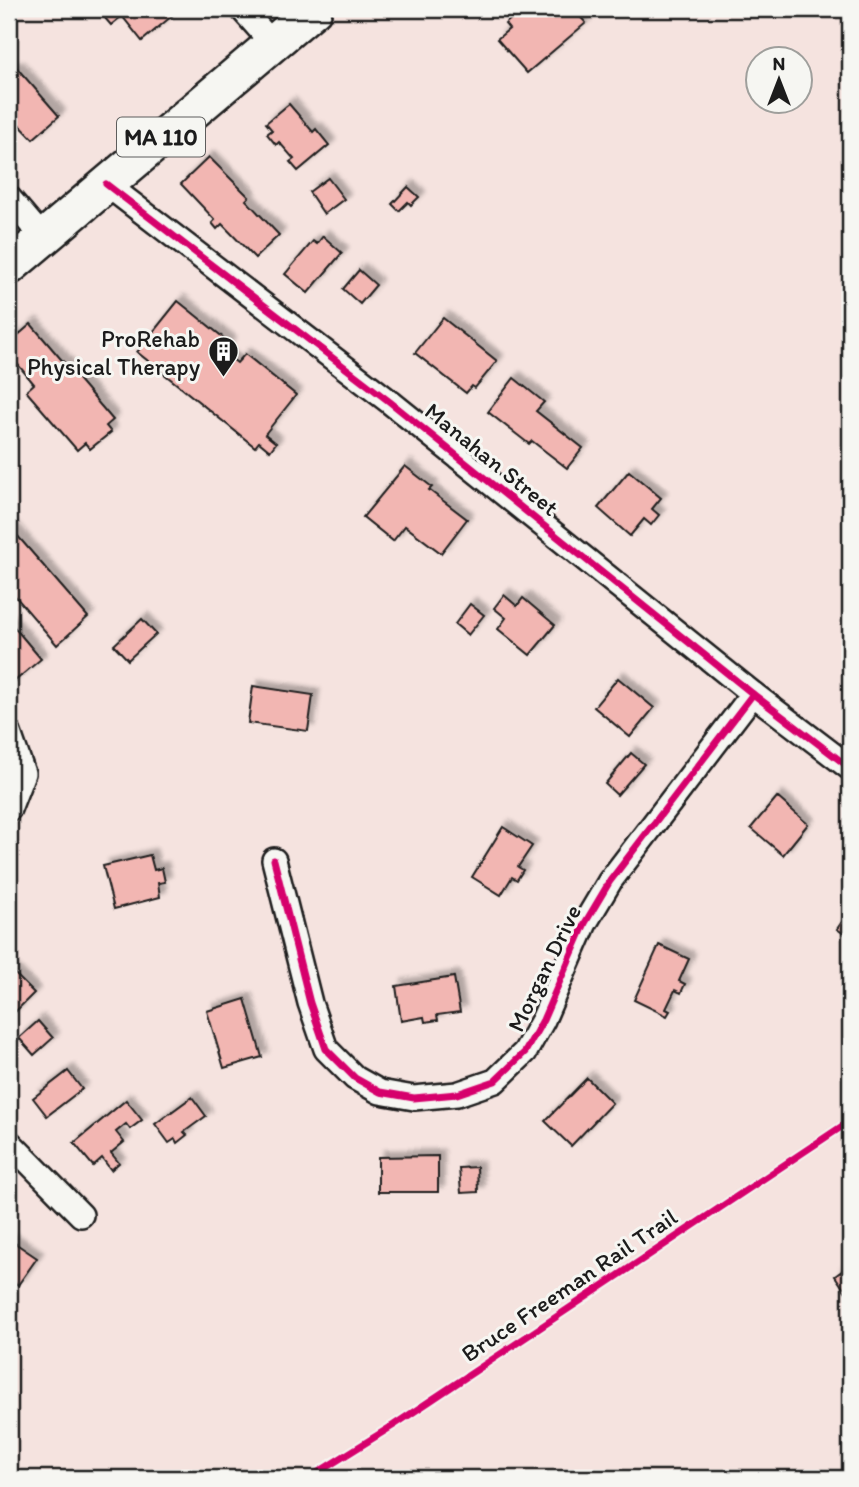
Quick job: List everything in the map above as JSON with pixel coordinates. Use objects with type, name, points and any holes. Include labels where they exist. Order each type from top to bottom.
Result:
[{"type":"main road","name":"MA 110","points":[[9,267],[314,9]]},
{"type":"street","points":[[242,9],[273,44]]},
{"type":"street","name":"Manahan Street","points":[[106,184],[390,402],[753,694],[850,768]]},
{"type":"street","points":[[9,198],[43,238]]},
{"type":"street","name":"Morgan Drive","points":[[274,860],[310,1003],[326,1049],[355,1078],[380,1092],[414,1098],[457,1094],[495,1081],[525,1052],[543,1020],[584,923],[610,881],[753,694]]},
{"type":"street","points":[[9,733],[23,772],[9,809]]},
{"type":"street","points":[[9,1142],[80,1215]]},
{"type":"building","points":[[86,9],[166,9],[172,16],[142,41],[122,16],[111,25],[98,10],[91,15]]},
{"type":"building","points":[[522,9],[573,9],[586,23],[527,73],[497,39],[509,29],[505,24]]},
{"type":"building","points":[[9,66],[14,71],[17,68],[59,116],[33,139],[9,114]]},
{"type":"building","points":[[289,104],[313,132],[316,129],[329,145],[298,171],[290,162],[294,159],[279,142],[276,145],[267,134],[272,130],[266,123]]},
{"type":"building","points":[[209,157],[249,197],[246,200],[279,235],[255,258],[222,224],[217,229],[212,223],[215,220],[181,184]]},
{"type":"building","points":[[328,178],[344,199],[324,214],[309,192]]},
{"type":"building","points":[[408,187],[419,197],[411,205],[408,202],[399,211],[392,204]]},
{"type":"building","points":[[323,236],[342,253],[308,293],[285,274],[313,241],[317,244]]},
{"type":"building","points":[[359,270],[376,285],[360,304],[343,289]]},
{"type":"building","name":"ProRehab Physical Therapy","points":[[178,301],[230,343],[223,352],[237,363],[245,354],[296,395],[265,434],[276,443],[270,451],[259,442],[255,447],[137,352]]},
{"type":"building","points":[[443,318],[497,361],[475,388],[472,386],[466,393],[415,353]]},
{"type":"building","points":[[31,324],[113,420],[106,426],[111,432],[90,449],[85,443],[77,450],[26,391],[34,384],[9,354],[9,343]]},
{"type":"building","points":[[514,378],[544,402],[536,411],[583,448],[567,468],[532,441],[529,444],[488,412]]},
{"type":"building","points":[[405,466],[432,487],[429,490],[467,519],[441,553],[405,526],[393,541],[363,517]]},
{"type":"building","points":[[629,471],[661,498],[652,509],[659,515],[651,525],[644,519],[630,536],[598,508]]},
{"type":"building","points":[[9,526],[88,617],[57,645],[9,589]]},
{"type":"building","points":[[504,595],[517,606],[523,598],[555,625],[530,655],[498,629],[506,618],[494,608]]},
{"type":"building","points":[[470,604],[484,615],[468,635],[455,624]]},
{"type":"building","points":[[142,619],[156,634],[128,660],[114,645]]},
{"type":"building","points":[[9,621],[41,659],[9,686]]},
{"type":"building","points":[[618,678],[654,708],[630,737],[594,707]]},
{"type":"building","points":[[253,686],[313,695],[308,731],[248,723]]},
{"type":"building","points":[[631,753],[644,764],[617,795],[605,784]]},
{"type":"building","points":[[777,797],[808,824],[783,855],[751,828]]},
{"type":"building","points":[[503,827],[532,846],[518,867],[523,870],[517,880],[512,877],[501,895],[472,877]]},
{"type":"building","points":[[150,855],[154,870],[162,868],[165,882],[158,883],[160,897],[114,909],[103,866]]},
{"type":"building","points":[[850,910],[850,938],[837,929]]},
{"type":"building","points":[[659,945],[689,959],[679,981],[685,984],[681,993],[675,990],[666,1009],[670,1011],[667,1016],[634,1000]]},
{"type":"building","points":[[11,970],[34,993],[13,1014],[9,1010]]},
{"type":"building","points":[[454,977],[460,1012],[437,1015],[438,1020],[425,1022],[424,1017],[401,1021],[396,986]]},
{"type":"building","points":[[245,999],[262,1057],[224,1068],[207,1011]]},
{"type":"building","points":[[38,1021],[53,1038],[34,1055],[19,1038]]},
{"type":"building","points":[[68,1071],[82,1089],[47,1116],[33,1098]]},
{"type":"building","points":[[587,1078],[612,1103],[571,1146],[545,1121]]},
{"type":"building","points":[[192,1097],[206,1116],[184,1132],[187,1135],[177,1143],[175,1139],[169,1143],[155,1124]]},
{"type":"building","points":[[126,1100],[142,1120],[130,1129],[126,1124],[116,1132],[124,1142],[111,1153],[119,1163],[111,1170],[102,1158],[93,1166],[74,1143]]},
{"type":"building","points":[[438,1156],[438,1192],[378,1192],[378,1157]]},
{"type":"building","points":[[477,1167],[478,1192],[461,1193],[459,1168]]},
{"type":"building","points":[[9,1239],[37,1258],[18,1285],[9,1278]]},
{"type":"building","points":[[850,1265],[850,1298],[835,1276]]},
{"type":"cycle path","points":[[106,184],[390,402],[753,694],[850,768]]},
{"type":"cycle path","points":[[274,860],[310,1003],[326,1049],[355,1078],[380,1092],[414,1098],[457,1094],[495,1081],[525,1052],[543,1020],[585,923],[610,881],[753,694]]},
{"type":"cycle path","name":"Bruce Freeman Rail Trail","points":[[309,1478],[394,1425],[850,1121]]},
{"type":"place","name":"ProRehab Physical Therapy","points":[[223,379]]}]
